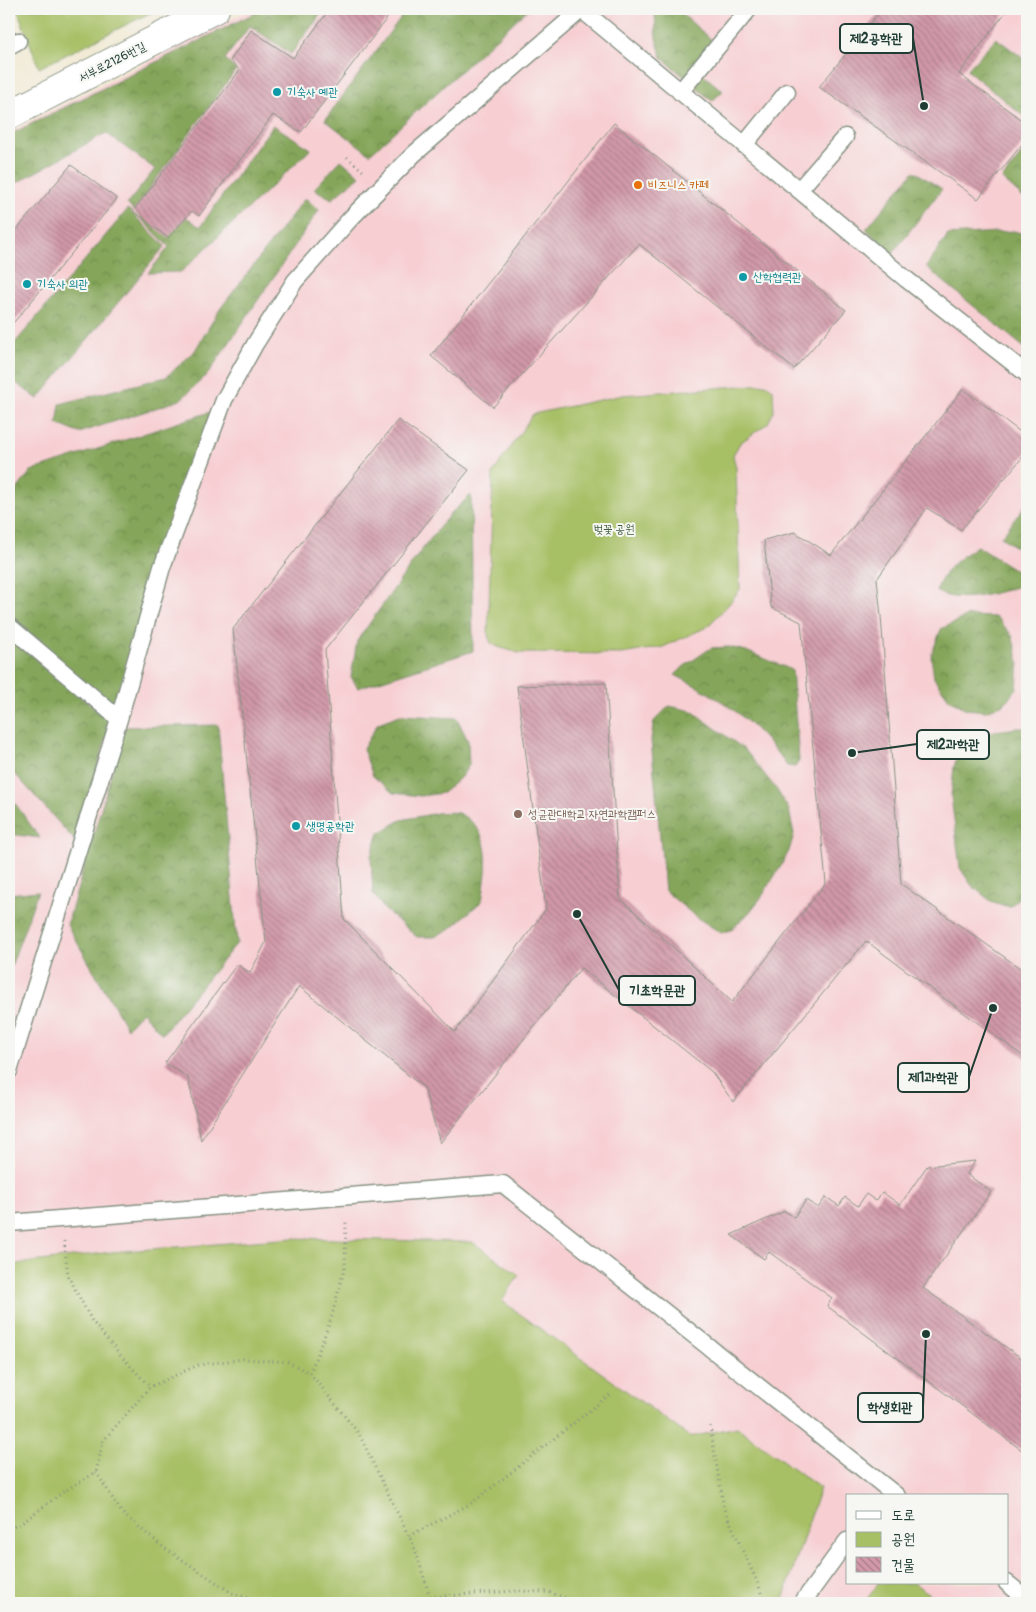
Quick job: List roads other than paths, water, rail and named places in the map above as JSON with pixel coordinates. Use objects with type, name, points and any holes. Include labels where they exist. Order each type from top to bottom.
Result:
[{"type":"street","name":"서부로2126번길","points":[[9,115],[215,9]]},
{"type":"lane","points":[[9,1071],[119,719],[162,568],[224,400],[255,344],[295,281],[352,218],[414,154],[581,9],[906,279],[1027,374]]},
{"type":"lane","points":[[680,92],[749,9]]},
{"type":"lane","points":[[744,145],[787,92]]},
{"type":"lane","points":[[799,190],[845,137]]},
{"type":"lane","points":[[9,626],[119,719]]},
{"type":"lane","points":[[9,1223],[503,1184],[888,1493]]},
{"type":"lane","points":[[802,1603],[846,1542]]},
{"type":"lane","points":[[1008,1584],[1027,1599]]},
{"type":"place","name":"기숙사 예관","points":[[277,92]]},
{"type":"place","name":"제2공학관","points":[[924,106]]},
{"type":"place","name":"비즈니스 카페","points":[[638,185]]},
{"type":"place","name":"산학협력관","points":[[743,277]]},
{"type":"place","name":"기숙사 의관","points":[[27,284]]},
{"type":"place","name":"제2과학관","points":[[852,753]]},
{"type":"place","name":"성균관대학교 자연과학캠퍼스","points":[[518,814]]},
{"type":"place","name":"생명공학관","points":[[296,826]]},
{"type":"place","name":"기초학문관","points":[[577,914]]},
{"type":"place","name":"제1과학관","points":[[993,1008]]},
{"type":"place","name":"학생회관","points":[[926,1334]]},
{"type":"park label","name":"벚꽃 공원","points":[[614,529]]}]
